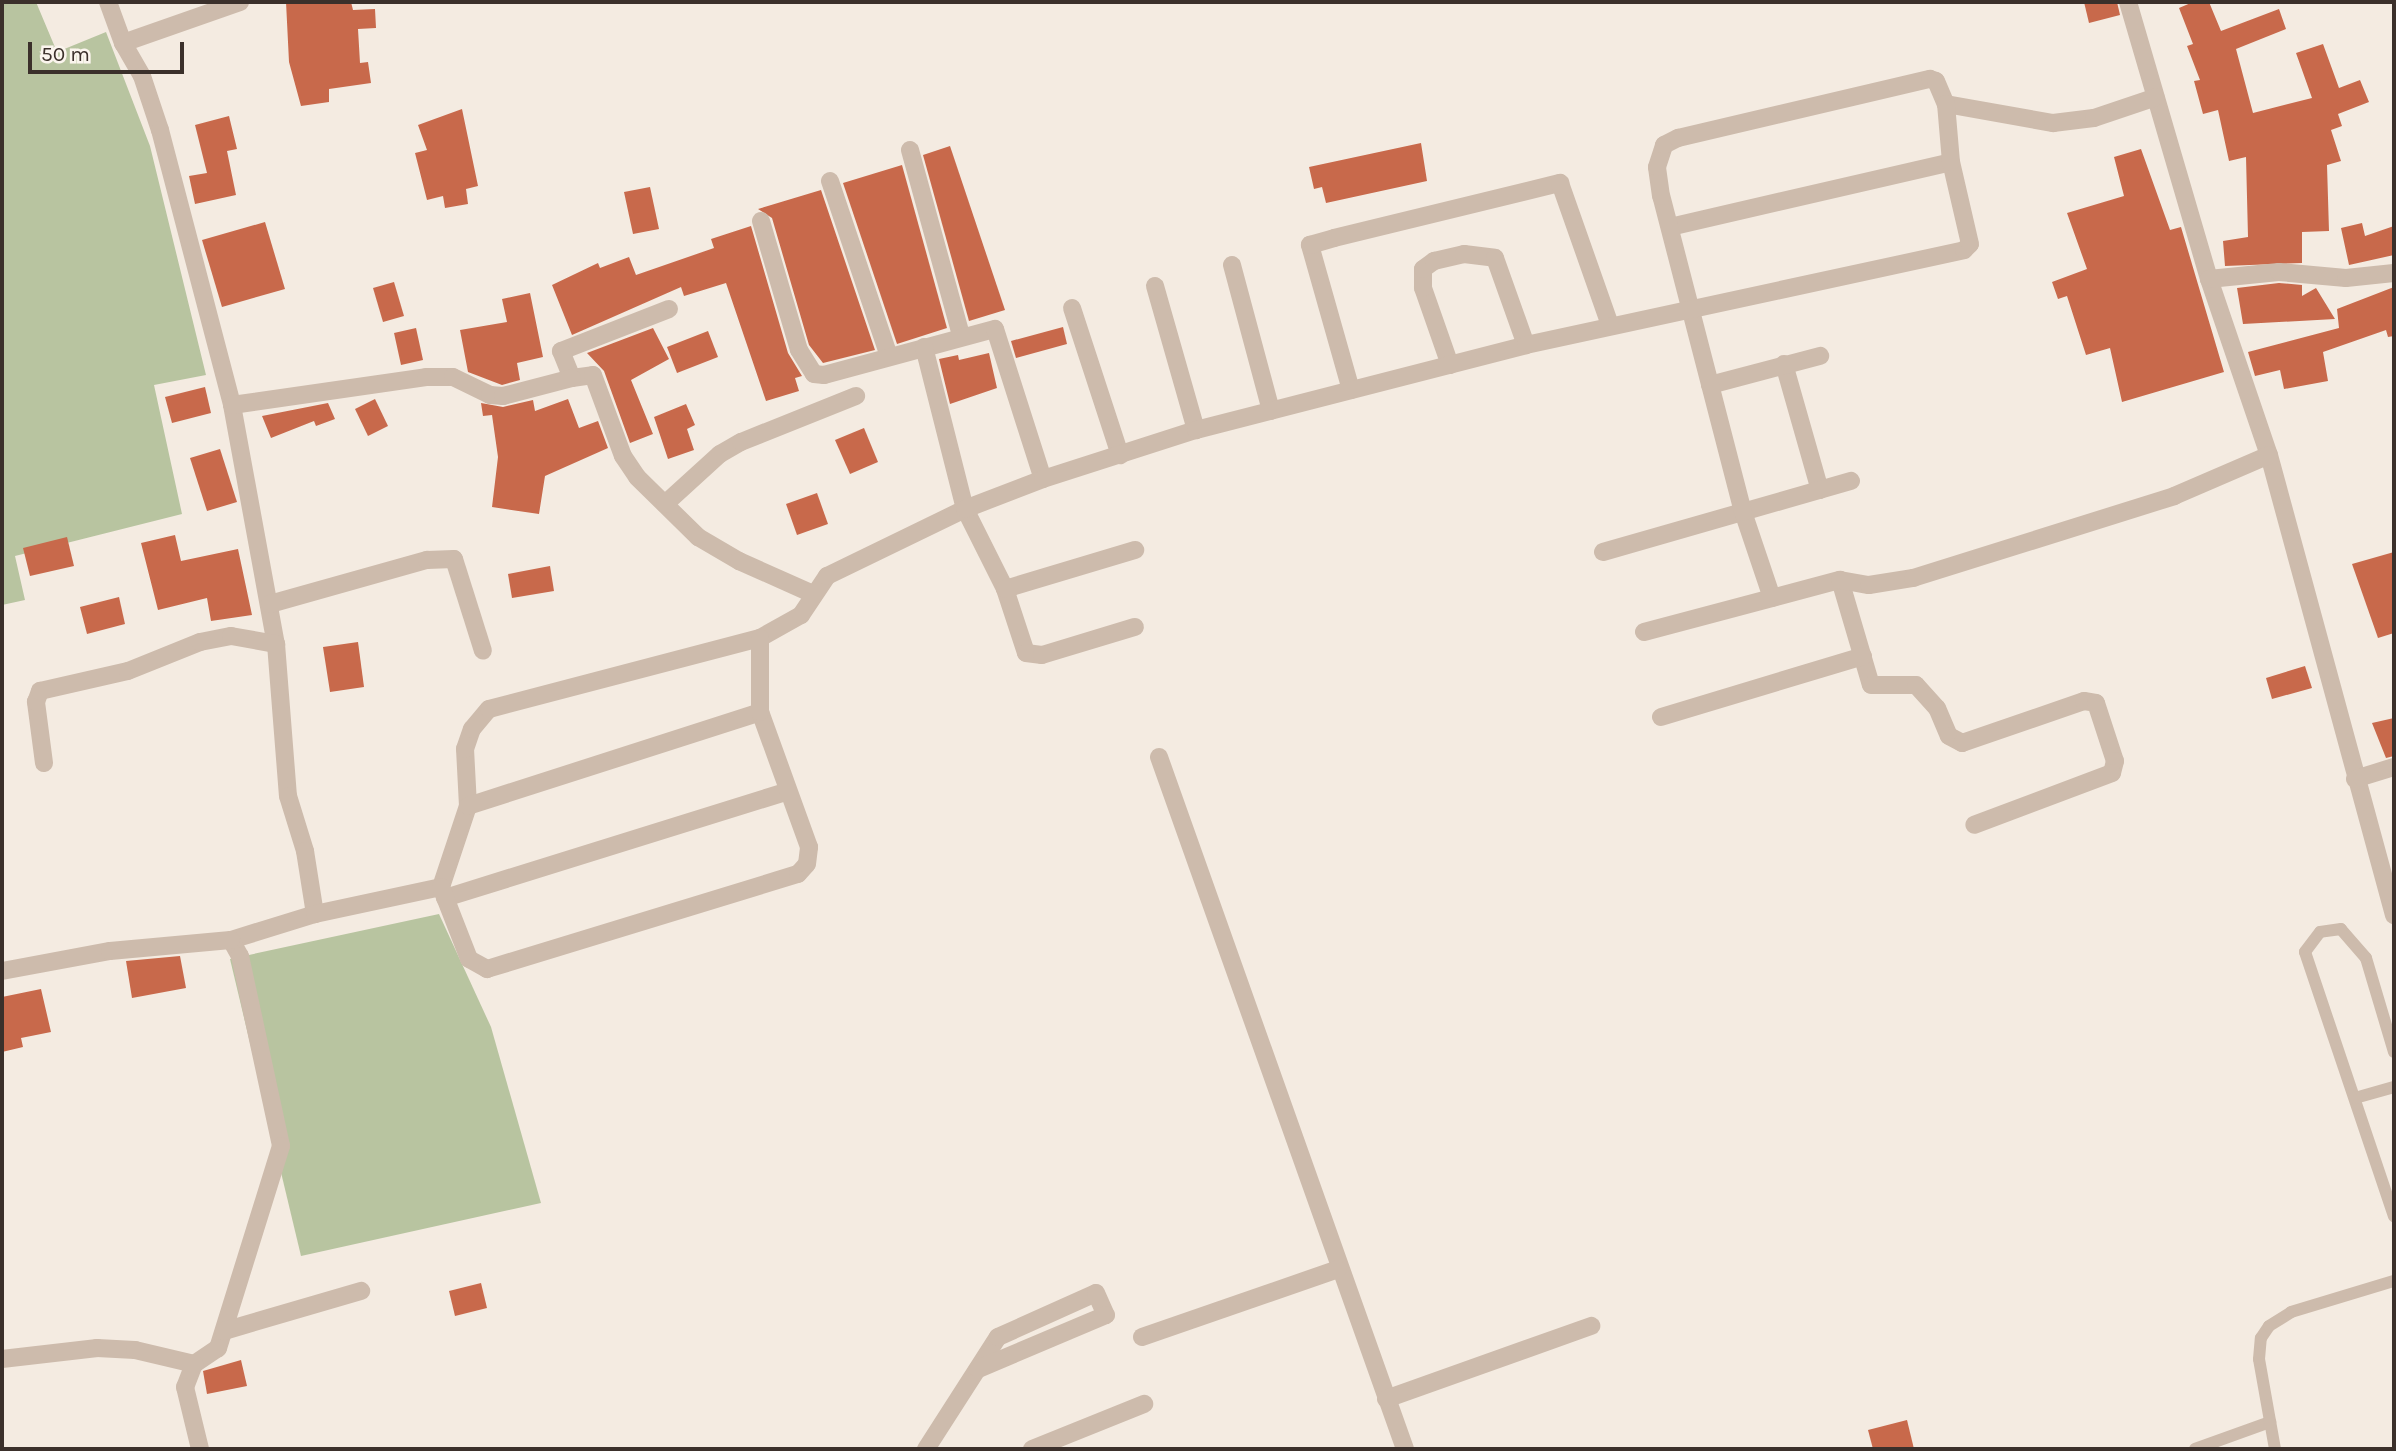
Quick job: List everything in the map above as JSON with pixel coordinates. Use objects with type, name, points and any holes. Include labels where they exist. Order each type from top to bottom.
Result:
[{"type":"street","points":[[108,2],[123,43],[142,76],[160,130],[232,405],[276,644],[288,796],[304,850],[315,914]]},
{"type":"street","points":[[123,43],[240,2]]},
{"type":"street","points":[[2128,2],[2210,279],[2269,455],[2394,915]]},
{"type":"street","points":[[760,638],[760,712],[786,792],[809,847],[805,869],[786,879],[487,969],[468,959],[443,892],[468,806],[465,749],[471,729],[489,709],[760,638],[801,615],[827,576],[965,509],[1043,479],[1196,430],[1610,325],[1691,309],[1968,248],[1951,162],[1946,104],[1936,81],[1930,79],[1672,140],[1664,145],[1657,167],[1670,227],[1691,309],[1710,385],[1743,512],[1772,598]]},
{"type":"street","points":[[1946,104],[2053,123],[2094,118],[2156,97]]},
{"type":"street","points":[[910,150],[961,335]]},
{"type":"street","points":[[1670,227],[1951,162]]},
{"type":"street","points":[[830,181],[889,356]]},
{"type":"street","points":[[1352,390],[1310,244],[1560,183],[1610,325]]},
{"type":"street","points":[[761,221],[806,367],[824,375],[961,335],[995,329],[1043,479]]},
{"type":"street","points":[[1450,365],[1423,288],[1423,269],[1434,261],[1464,254],[1495,258],[1526,345]]},
{"type":"street","points":[[1232,265],[1271,411]]},
{"type":"street","points":[[2210,279],[2279,272],[2346,278],[2394,272]]},
{"type":"street","points":[[1155,286],[1196,430]]},
{"type":"street","points":[[1072,308],[1120,455]]},
{"type":"street","points":[[572,378],[561,351],[669,309]]},
{"type":"street","points":[[924,347],[965,509],[1005,589],[1030,656],[1135,627]]},
{"type":"street","points":[[1710,385],[1820,356]]},
{"type":"street","points":[[1784,364],[1820,490]]},
{"type":"street","points":[[232,405],[426,377],[453,377],[503,396],[593,375],[623,456],[698,537],[739,561],[813,594]]},
{"type":"street","points":[[665,504],[719,454],[741,442],[856,396]]},
{"type":"street","points":[[1644,632],[1840,580],[1869,585],[1913,578],[2174,496],[2269,455]]},
{"type":"street","points":[[1603,552],[1851,481]]},
{"type":"street","points":[[1005,589],[1135,550]]},
{"type":"street","points":[[270,604],[427,559],[454,559],[460,568],[483,651]]},
{"type":"street","points":[[1840,580],[1871,685],[1916,685],[1937,708],[1948,736],[1962,743],[2084,701],[2096,703],[2115,761],[2112,773],[1974,825]]},
{"type":"street","points":[[44,763],[36,702],[40,691],[128,671],[168,651],[230,636],[276,644]]},
{"type":"street","points":[[1661,717],[1863,656]]},
{"type":"street","points":[[468,806],[760,712]]},
{"type":"street","points":[[1159,757],[1338,1269],[1405,1449]]},
{"type":"street","points":[[2355,779],[2394,766]]},
{"type":"street","points":[[2,971],[110,951],[231,940],[315,914],[443,892],[786,792]]},
{"type":"street","points":[[200,1449],[185,1394],[194,1364],[218,1348],[281,1146],[240,956],[231,940]]},
{"type":"street","points":[[1142,1337],[1338,1269]]},
{"type":"street","points":[[224,1331],[361,1291]]},
{"type":"street","points":[[926,1449],[998,1337],[1096,1293],[1106,1315],[978,1369]]},
{"type":"street","points":[[1386,1399],[1591,1326]]},
{"type":"street","points":[[2,1359],[97,1348],[135,1350],[194,1364]]},
{"type":"street","points":[[1032,1449],[1144,1404]]},
{"type":"lane","points":[[2394,1052],[2366,958],[2341,929],[2319,932],[2305,952],[2394,1216]]},
{"type":"lane","points":[[2355,1098],[2394,1087]]},
{"type":"lane","points":[[2275,1449],[2259,1359],[2262,1338],[2269,1326],[2291,1312],[2394,1281]]},
{"type":"lane","points":[[2195,1449],[2270,1422]]},
{"type":"green space","points":[[2,2],[36,2],[57,52],[106,32],[150,146],[206,375],[154,385],[182,514],[15,556],[25,600],[2,605]]},
{"type":"green space","points":[[439,914],[491,1027],[541,1203],[301,1256],[230,959]]},
{"type":"building","points":[[286,2],[351,2],[353,10],[375,9],[376,28],[358,29],[360,63],[368,62],[371,83],[329,89],[329,102],[301,106],[289,62]]},
{"type":"building","points":[[2084,2],[2117,2],[2120,15],[2089,23]]},
{"type":"building","points":[[2193,2],[2209,2],[2221,31],[2279,9],[2286,29],[2236,49],[2253,113],[2312,98],[2296,53],[2323,44],[2339,88],[2360,80],[2369,102],[2338,114],[2342,126],[2331,130],[2341,161],[2327,165],[2329,231],[2302,232],[2302,263],[2225,266],[2223,241],[2248,237],[2246,157],[2229,161],[2218,110],[2203,114],[2194,81],[2200,80],[2187,46],[2193,44],[2179,8]]},
{"type":"building","points":[[462,109],[478,186],[466,189],[468,204],[445,208],[443,196],[427,200],[415,153],[427,150],[418,125]]},
{"type":"building","points":[[229,116],[237,149],[227,151],[236,195],[195,204],[189,176],[207,173],[195,125]]},
{"type":"building","points":[[1421,143],[1427,181],[1326,203],[1322,187],[1314,189],[1309,167]]},
{"type":"building","points":[[950,146],[1005,310],[969,321],[923,155]]},
{"type":"building","points":[[2141,149],[2170,230],[2181,227],[2224,372],[2122,402],[2110,348],[2086,355],[2067,296],[2058,299],[2052,282],[2087,269],[2067,213],[2124,196],[2114,157]]},
{"type":"building","points":[[902,165],[947,328],[897,344],[843,183]]},
{"type":"building","points":[[650,187],[659,229],[633,234],[624,192]]},
{"type":"building","points":[[821,190],[875,350],[823,363],[809,345],[772,218],[758,209]]},
{"type":"building","points":[[265,222],[285,289],[222,307],[202,240]]},
{"type":"building","points":[[2362,223],[2365,236],[2394,226],[2394,255],[2349,265],[2341,228]]},
{"type":"building","points":[[751,226],[788,353],[802,376],[795,378],[799,391],[766,401],[726,283],[684,296],[681,287],[572,335],[552,285],[598,263],[600,268],[629,257],[636,275],[714,248],[711,239]]},
{"type":"building","points":[[394,282],[404,316],[383,322],[373,288]]},
{"type":"building","points":[[2279,283],[2302,285],[2302,296],[2316,288],[2335,319],[2243,324],[2237,288]]},
{"type":"building","points":[[2394,287],[2394,336],[2388,337],[2386,330],[2323,352],[2328,381],[2284,389],[2280,370],[2255,376],[2248,352],[2339,328],[2337,309]]},
{"type":"building","points":[[530,293],[543,357],[517,363],[520,380],[502,385],[468,372],[460,330],[507,322],[502,299]]},
{"type":"building","points":[[1063,327],[1067,344],[1016,358],[1011,341]]},
{"type":"building","points":[[416,328],[423,360],[401,365],[394,333]]},
{"type":"building","points":[[653,328],[669,359],[631,380],[653,434],[630,443],[604,371],[587,353]]},
{"type":"building","points":[[708,331],[718,357],[677,373],[667,347]]},
{"type":"building","points":[[989,353],[997,388],[950,404],[939,359],[958,355],[959,360]]},
{"type":"building","points":[[205,387],[211,413],[172,423],[165,397]]},
{"type":"building","points":[[375,399],[388,426],[368,436],[355,409]]},
{"type":"building","points":[[568,399],[579,428],[598,421],[608,448],[545,476],[539,514],[492,507],[498,457],[492,415],[483,416],[481,403],[503,407],[533,400],[535,411]]},
{"type":"building","points":[[328,403],[335,419],[316,426],[314,421],[271,438],[262,416]]},
{"type":"building","points":[[686,404],[695,425],[687,429],[694,450],[668,459],[654,417]]},
{"type":"building","points":[[864,428],[878,462],[850,474],[835,440]]},
{"type":"building","points":[[220,449],[237,502],[207,511],[190,458]]},
{"type":"building","points":[[817,493],[828,524],[797,535],[786,504]]},
{"type":"building","points":[[175,535],[181,561],[238,549],[252,615],[211,621],[207,598],[158,610],[141,543]]},
{"type":"building","points":[[67,537],[74,566],[30,576],[23,548]]},
{"type":"building","points":[[2394,552],[2394,633],[2378,638],[2352,564]]},
{"type":"building","points":[[550,566],[554,591],[512,598],[508,574]]},
{"type":"building","points":[[119,597],[125,624],[87,634],[80,607]]},
{"type":"building","points":[[358,642],[364,687],[330,692],[323,647]]},
{"type":"building","points":[[2305,666],[2312,688],[2272,699],[2266,678]]},
{"type":"building","points":[[2394,718],[2394,756],[2386,758],[2372,723]]},
{"type":"building","points":[[180,956],[186,988],[132,998],[126,961]]},
{"type":"building","points":[[41,989],[51,1032],[21,1038],[23,1047],[2,1052],[2,997]]},
{"type":"building","points":[[481,1283],[487,1308],[455,1316],[449,1291]]},
{"type":"building","points":[[241,1360],[247,1386],[207,1394],[203,1371]]},
{"type":"building","points":[[1907,1420],[1914,1449],[1873,1449],[1868,1430]]}]
